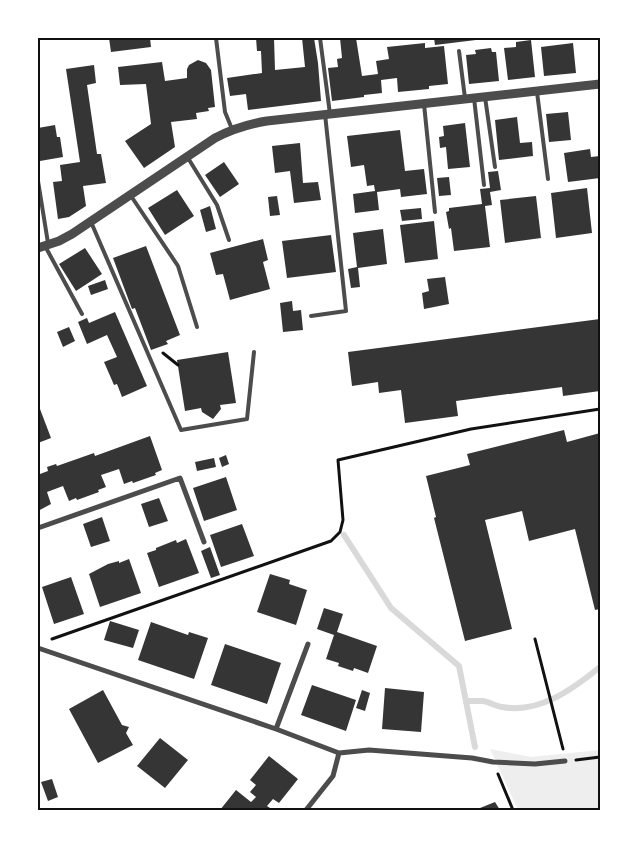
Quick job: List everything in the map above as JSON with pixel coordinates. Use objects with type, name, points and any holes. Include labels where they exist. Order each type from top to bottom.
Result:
[{"type":"street","points":[[44,247],[72,234],[232,129],[267,121],[600,84]]},
{"type":"street","points":[[38,528],[180,478],[204,542]]},
{"type":"street","points":[[276,729],[308,644]]},
{"type":"street","points":[[38,648],[276,729],[338,753],[369,750],[472,758],[493,762],[536,764],[565,761]]},
{"type":"street","points":[[306,810],[333,776],[338,753]]},
{"type":"lane","points":[[216,38],[225,112],[232,129]]},
{"type":"lane","points":[[311,316],[346,311],[320,38]]},
{"type":"lane","points":[[459,51],[484,185]]},
{"type":"lane","points":[[536,90],[548,179]]},
{"type":"lane","points":[[485,97],[495,166]]},
{"type":"lane","points":[[424,103],[435,212]]},
{"type":"lane","points":[[187,157],[217,205],[229,240]]},
{"type":"lane","points":[[38,181],[44,247],[82,314]]},
{"type":"lane","points":[[130,195],[178,266],[198,327]]},
{"type":"lane","points":[[91,222],[181,430],[247,419],[254,352]]},
{"type":"path","points":[[160,347],[163,355],[178,365]]},
{"type":"path","points":[[45,642],[331,541],[340,532],[343,520],[338,460],[471,429],[600,408]]},
{"type":"path","points":[[535,639],[565,761],[600,757]]},
{"type":"path","points":[[493,762],[513,810]]},
{"type":"shaded area","points":[[490,749],[531,757],[600,750],[600,810],[518,810]]},
{"type":"building","points":[[109,38],[150,38],[151,47],[111,52]]},
{"type":"building","points":[[256,38],[274,38],[275,70],[305,67],[302,38],[314,38],[321,101],[248,110],[246,94],[230,96],[227,78],[262,73],[261,51],[257,51]]},
{"type":"building","points":[[340,38],[356,38],[362,76],[378,74],[376,61],[389,59],[387,47],[425,43],[425,48],[444,46],[448,84],[429,86],[429,89],[398,92],[397,78],[381,80],[382,93],[332,101],[328,68],[338,67],[337,59],[342,58]]},
{"type":"building","points":[[434,38],[483,38],[484,39],[435,45]]},
{"type":"building","points":[[531,40],[535,77],[508,80],[504,48],[516,47],[516,42]]},
{"type":"building","points":[[573,43],[576,73],[544,76],[541,47]]},
{"type":"building","points":[[491,48],[492,52],[496,52],[499,81],[469,84],[466,55],[476,54],[475,50]]},
{"type":"building","points":[[198,60],[206,63],[211,70],[215,107],[208,108],[209,111],[196,113],[197,119],[171,122],[175,147],[144,168],[125,141],[151,124],[146,84],[120,85],[118,67],[162,62],[165,81],[187,78],[189,65]]},
{"type":"building","points":[[94,65],[96,83],[87,85],[97,154],[101,154],[106,183],[83,186],[86,206],[69,217],[58,219],[53,182],[62,181],[60,165],[80,162],[66,69]]},
{"type":"building","points":[[568,112],[571,140],[549,142],[546,114]]},
{"type":"building","points":[[517,117],[520,143],[532,142],[533,156],[499,160],[495,120]]},
{"type":"building","points":[[465,123],[470,167],[448,169],[446,147],[440,148],[439,137],[444,136],[443,126]]},
{"type":"building","points":[[55,125],[57,137],[60,137],[63,157],[40,161],[38,128]]},
{"type":"building","points":[[400,130],[405,171],[424,169],[427,194],[401,197],[400,189],[377,192],[379,210],[355,213],[353,194],[375,191],[374,185],[367,186],[364,165],[351,167],[347,136]]},
{"type":"building","points":[[300,143],[303,183],[318,182],[321,200],[294,203],[290,171],[275,173],[272,146]]},
{"type":"building","points":[[590,149],[591,157],[600,156],[600,178],[568,182],[564,153]]},
{"type":"building","points":[[224,162],[239,184],[220,197],[205,175]]},
{"type":"building","points":[[498,171],[501,190],[490,192],[492,205],[485,206],[490,247],[454,251],[451,228],[449,229],[446,212],[449,211],[449,208],[482,204],[480,189],[490,188],[488,172]]},
{"type":"building","points":[[449,177],[451,195],[439,196],[437,178]]},
{"type":"building","points":[[587,188],[592,233],[556,238],[551,193]]},
{"type":"building","points":[[177,190],[194,216],[165,235],[148,208]]},
{"type":"building","points":[[277,196],[280,215],[270,216],[268,197]]},
{"type":"building","points":[[536,196],[541,238],[505,243],[500,200]]},
{"type":"building","points":[[210,206],[216,229],[206,232],[200,210]]},
{"type":"building","points":[[421,208],[422,219],[402,221],[400,210]]},
{"type":"building","points":[[434,221],[438,259],[405,263],[400,225]]},
{"type":"building","points":[[383,229],[387,264],[358,268],[360,287],[351,288],[348,269],[357,267],[353,233]]},
{"type":"building","points":[[331,235],[336,272],[287,278],[282,241]]},
{"type":"building","points":[[263,239],[268,260],[263,262],[270,289],[230,300],[223,274],[216,275],[210,253]]},
{"type":"building","points":[[146,246],[180,335],[166,341],[168,344],[151,350],[135,308],[132,309],[113,258]]},
{"type":"building","points":[[85,248],[102,274],[76,291],[59,264]]},
{"type":"building","points":[[445,277],[449,304],[424,309],[422,293],[429,291],[427,279]]},
{"type":"building","points":[[105,280],[108,289],[91,295],[88,286]]},
{"type":"building","points":[[292,301],[293,311],[301,310],[303,330],[283,332],[280,303]]},
{"type":"building","points":[[115,312],[147,386],[122,397],[117,384],[114,385],[104,362],[117,357],[107,335],[87,344],[78,322],[87,318],[89,323]]},
{"type":"building","points":[[600,319],[600,391],[563,396],[562,387],[456,401],[458,416],[405,423],[401,390],[379,393],[378,382],[352,386],[348,352]]},
{"type":"building","points":[[69,327],[75,341],[63,347],[57,332]]},
{"type":"building","points":[[228,352],[236,403],[220,405],[221,409],[213,419],[202,412],[201,408],[185,411],[177,360]]},
{"type":"building","points":[[40,409],[51,438],[38,443],[38,410]]},
{"type":"building","points":[[564,430],[567,442],[600,433],[600,609],[595,610],[575,529],[529,541],[522,511],[485,520],[512,629],[465,641],[434,518],[436,517],[426,476],[470,465],[467,454]]},
{"type":"building","points":[[150,436],[162,470],[155,473],[156,475],[124,484],[119,469],[101,475],[106,487],[98,490],[99,492],[69,501],[63,486],[47,492],[51,504],[38,511],[38,467],[40,474],[48,471],[47,467],[56,464],[57,466],[94,453],[95,456]]},
{"type":"building","points":[[226,455],[229,464],[222,467],[219,458]]},
{"type":"building","points":[[214,458],[216,467],[197,471],[195,462]]},
{"type":"building","points":[[226,477],[237,510],[204,521],[193,488]]},
{"type":"building","points":[[159,498],[168,521],[149,527],[141,504]]},
{"type":"building","points":[[102,517],[110,541],[91,547],[83,524]]},
{"type":"building","points":[[242,524],[254,556],[221,567],[210,535]]},
{"type":"building","points":[[186,539],[199,573],[159,587],[147,553],[176,540],[177,543]]},
{"type":"building","points":[[210,547],[220,575],[211,578],[201,551]]},
{"type":"building","points":[[129,559],[141,593],[100,607],[89,574],[108,564],[119,561],[119,563]]},
{"type":"building","points":[[270,574],[290,580],[289,584],[307,590],[296,625],[257,612]]},
{"type":"building","points":[[71,577],[84,614],[54,624],[42,587]]},
{"type":"building","points":[[324,608],[343,614],[337,632],[377,646],[368,673],[354,668],[353,671],[338,666],[339,663],[326,659],[334,635],[317,629]]},
{"type":"building","points":[[110,621],[139,630],[133,648],[104,640]]},
{"type":"building","points":[[151,622],[188,635],[189,632],[208,638],[194,679],[138,660]]},
{"type":"building","points":[[225,644],[281,663],[267,704],[211,685]]},
{"type":"building","points":[[312,685],[356,700],[346,731],[301,715]]},
{"type":"building","points":[[385,688],[424,692],[421,732],[382,729]]},
{"type":"building","points":[[103,690],[122,725],[129,727],[126,733],[133,745],[98,763],[69,709]]},
{"type":"building","points":[[362,690],[370,693],[365,711],[356,708]]},
{"type":"building","points":[[160,738],[188,760],[165,788],[137,766]]},
{"type":"building","points":[[269,756],[298,779],[279,803],[273,799],[267,806],[273,810],[220,810],[236,790],[251,802],[256,797],[250,792],[256,785],[250,780]]},
{"type":"building","points":[[52,779],[58,797],[48,801],[41,782]]},
{"type":"building","points":[[495,802],[500,810],[475,810]]},
{"type":"waterway","points":[[344,535],[391,608],[459,666],[475,747]]},
{"type":"waterway","points":[[467,701],[483,701],[502,707],[529,707],[555,698],[578,684],[600,667]]}]
